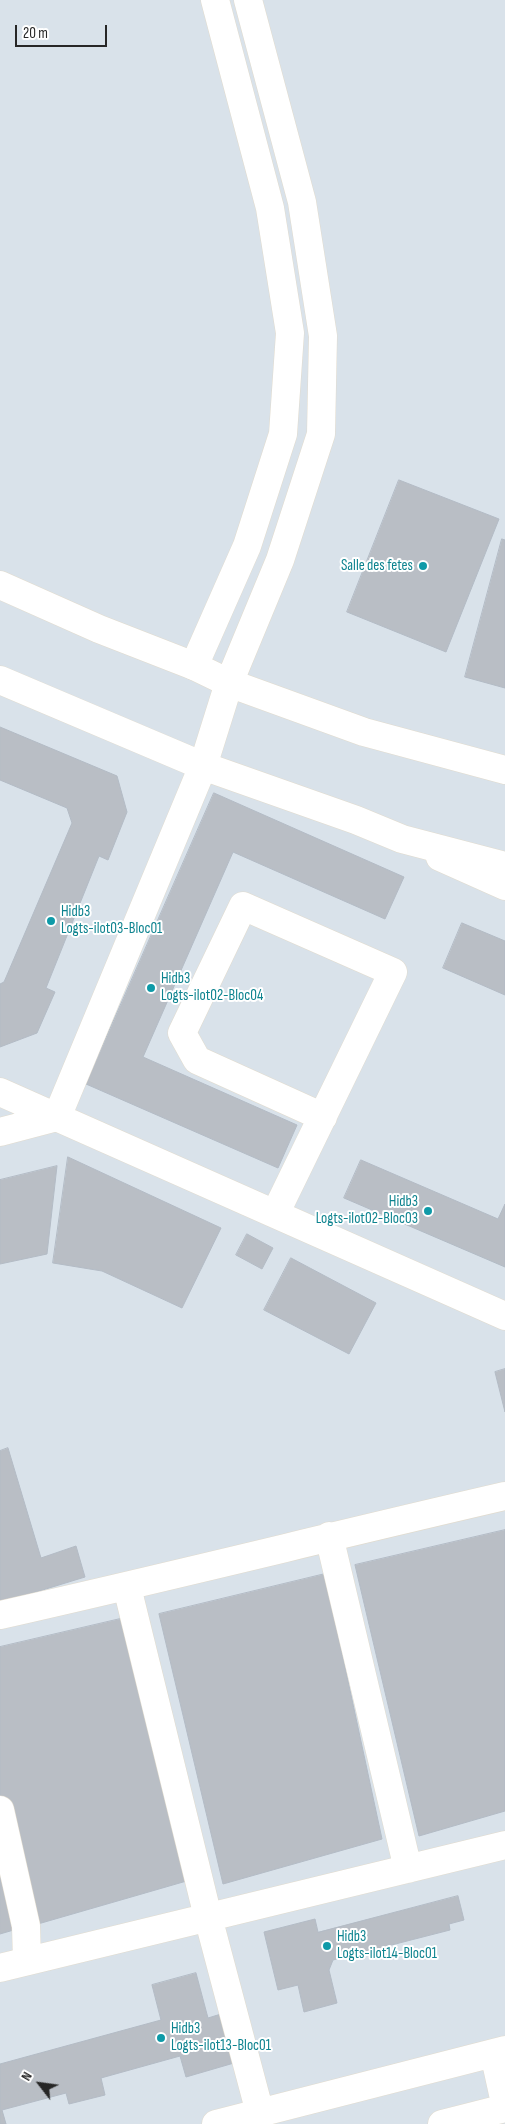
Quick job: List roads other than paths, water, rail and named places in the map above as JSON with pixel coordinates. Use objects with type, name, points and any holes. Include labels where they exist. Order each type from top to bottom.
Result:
[{"type":"street","points":[[194,666],[248,546],[282,434],[290,333],[270,208],[215,0]]},
{"type":"street","points":[[57,1117],[203,766],[229,683],[280,560],[321,434],[323,336],[302,202],[248,0]]},
{"type":"street","points":[[0,585],[99,629],[194,666],[229,683],[364,732],[505,770]]},
{"type":"street","points":[[0,680],[203,766],[356,820],[505,886]]},
{"type":"street","points":[[402,840],[505,866]]},
{"type":"street","points":[[275,1214],[323,1117],[394,972],[243,906],[182,1033],[197,1060],[323,1117]]},
{"type":"street","points":[[0,1092],[505,1316]]},
{"type":"street","points":[[0,1132],[57,1117]]},
{"type":"street","points":[[0,1615],[127,1587],[329,1536],[505,1496]]},
{"type":"street","points":[[329,1536],[408,1868]]},
{"type":"street","points":[[127,1587],[208,1917],[260,2113]]},
{"type":"street","points":[[0,1810],[26,1926],[27,1961]]},
{"type":"street","points":[[0,1968],[505,1845]]},
{"type":"street","points":[[216,2124],[499,2052],[505,2103]]},
{"type":"street","points":[[442,2124],[505,2108]]},
{"type":"place","name":"Salle des fetes","points":[[423,566]]},
{"type":"place","name":"Hidb3 Logts-ilot03-Bloc01","points":[[51,921]]},
{"type":"place","name":"Hidb3 Logts-ilot02-Bloc04","points":[[151,988]]},
{"type":"place","name":"Hidb3 Logts-ilot02-Bloc03","points":[[428,1211]]},
{"type":"place","name":"Hidb3 Logts-ilot14-Bloc01","points":[[327,1946]]},
{"type":"place","name":"Hidb3 Logts-ilot13-Bloc01","points":[[161,2038]]}]
